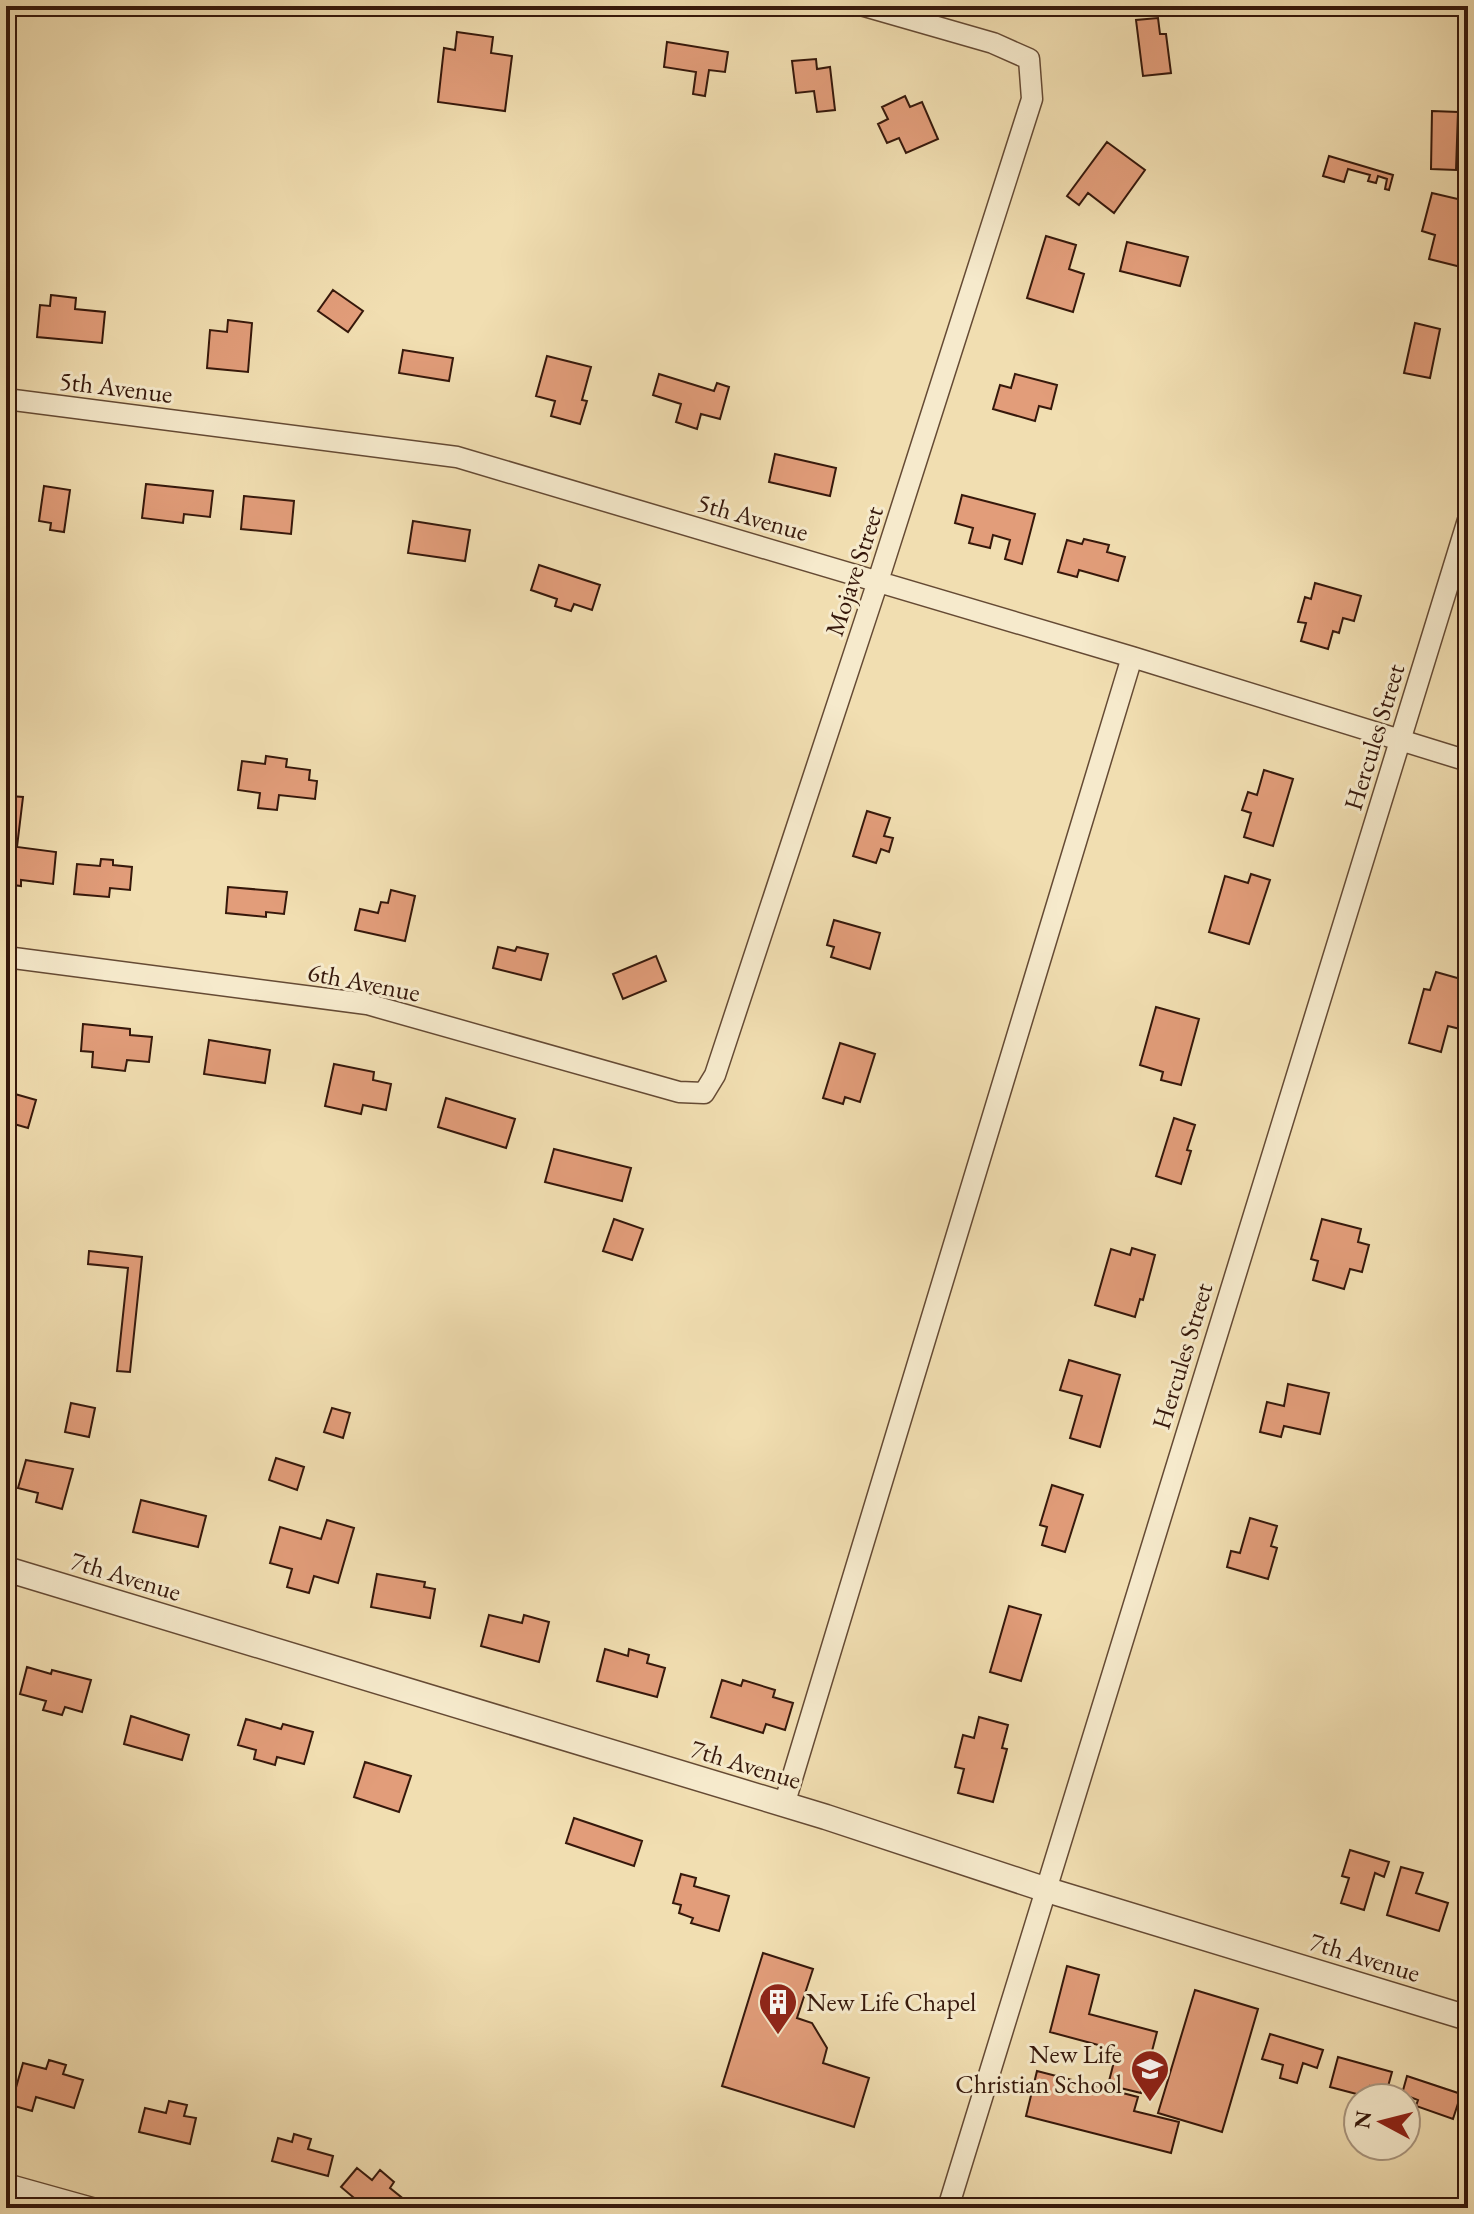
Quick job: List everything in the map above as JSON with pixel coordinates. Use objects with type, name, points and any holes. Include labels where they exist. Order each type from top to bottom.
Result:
[{"type":"street","name":"Mojave Street","points":[[704,1093],[715,1075],[878,581],[1032,99],[1029,59],[993,43],[864,6]]},
{"type":"street","name":"5th Avenue","points":[[6,399],[457,457],[1132,657],[1468,761]]},
{"type":"street","name":"Hercules Street","points":[[948,2208],[1468,520]]},
{"type":"street","points":[[784,1805],[1132,657]]},
{"type":"street","name":"6th Avenue","points":[[6,957],[367,1004],[679,1092],[704,1093]]},
{"type":"street","name":"7th Avenue","points":[[6,1569],[784,1805],[1044,1889],[1468,2018]]},
{"type":"street","points":[[6,2184],[92,2208]]},
{"type":"building","points":[[231,6],[244,6],[242,15],[230,12]]},
{"type":"building","points":[[1158,18],[1160,34],[1166,34],[1171,73],[1143,76],[1136,20]]},
{"type":"building","points":[[457,32],[493,37],[491,53],[512,56],[505,111],[438,102],[444,48],[455,50]]},
{"type":"building","points":[[667,42],[728,52],[725,72],[709,70],[705,96],[693,94],[696,72],[664,67]]},
{"type":"building","points":[[816,59],[817,69],[830,67],[835,110],[817,112],[814,91],[796,93],[792,61]]},
{"type":"building","points":[[905,96],[910,107],[922,102],[938,139],[906,153],[899,138],[887,143],[878,124],[888,119],[882,107]]},
{"type":"building","points":[[1432,111],[1458,112],[1456,170],[1431,169]]},
{"type":"building","points":[[1107,142],[1145,170],[1114,213],[1088,193],[1079,205],[1067,196]]},
{"type":"building","points":[[1329,156],[1393,175],[1389,190],[1385,189],[1387,179],[1378,176],[1376,183],[1368,181],[1370,175],[1348,169],[1344,182],[1323,176]]},
{"type":"building","points":[[1432,193],[1462,200],[1459,215],[1468,217],[1468,238],[1461,267],[1429,259],[1435,235],[1422,231]]},
{"type":"building","points":[[1046,236],[1076,245],[1069,269],[1084,274],[1073,312],[1027,298]]},
{"type":"building","points":[[1127,242],[1188,257],[1180,286],[1120,271]]},
{"type":"building","points":[[333,290],[363,311],[348,332],[318,311]]},
{"type":"building","points":[[51,295],[76,298],[75,309],[105,312],[102,343],[37,337],[40,305],[50,306]]},
{"type":"building","points":[[228,320],[252,323],[248,372],[207,368],[210,330],[227,332]]},
{"type":"building","points":[[1415,323],[1440,329],[1430,378],[1404,373]]},
{"type":"building","points":[[403,350],[453,358],[449,381],[399,373]]},
{"type":"building","points":[[547,356],[591,367],[582,400],[587,401],[580,424],[551,416],[555,401],[536,396]]},
{"type":"building","points":[[659,374],[714,391],[717,383],[729,387],[720,419],[701,414],[697,429],[676,422],[681,404],[653,395]]},
{"type":"building","points":[[1015,374],[1057,385],[1051,409],[1039,406],[1035,421],[993,409],[1000,385],[1011,388]]},
{"type":"building","points":[[775,454],[836,468],[830,496],[769,482]]},
{"type":"building","points":[[146,484],[213,491],[210,517],[184,514],[183,523],[142,518]]},
{"type":"building","points":[[44,486],[70,490],[64,532],[50,530],[51,523],[39,521]]},
{"type":"building","points":[[962,495],[1035,514],[1022,564],[1005,559],[1010,540],[993,535],[990,548],[969,543],[973,528],[955,523]]},
{"type":"building","points":[[244,496],[294,501],[291,534],[241,529]]},
{"type":"building","points":[[413,521],[470,530],[465,561],[408,553]]},
{"type":"building","points":[[1084,539],[1109,545],[1107,552],[1125,557],[1118,581],[1079,570],[1077,577],[1058,572],[1067,540],[1082,544]]},
{"type":"building","points":[[539,565],[600,585],[592,610],[574,604],[571,611],[555,606],[557,599],[531,590]]},
{"type":"building","points":[[1315,583],[1361,596],[1354,621],[1343,618],[1339,633],[1333,631],[1328,649],[1301,641],[1306,623],[1298,622],[1305,597],[1311,599]]},
{"type":"building","points":[[266,756],[287,759],[286,767],[310,770],[309,780],[317,781],[315,799],[279,795],[277,810],[258,808],[260,793],[238,790],[242,761],[265,764]]},
{"type":"building","points":[[1264,770],[1293,779],[1273,846],[1244,837],[1251,813],[1242,810],[1248,792],[1257,795]]},
{"type":"building","points":[[10,796],[23,797],[17,847],[56,852],[53,884],[21,880],[21,886],[6,884],[6,805],[9,805]]},
{"type":"building","points":[[867,811],[890,818],[884,836],[893,838],[889,852],[881,849],[876,863],[853,856]]},
{"type":"building","points":[[101,859],[113,860],[113,865],[132,867],[130,890],[110,888],[109,897],[74,894],[77,864],[100,866]]},
{"type":"building","points":[[1251,874],[1270,880],[1249,944],[1209,932],[1225,876],[1248,883]]},
{"type":"building","points":[[228,887],[287,892],[284,914],[266,912],[266,917],[226,913]]},
{"type":"building","points":[[391,890],[415,896],[405,941],[355,930],[360,909],[378,913],[381,902],[388,903]]},
{"type":"building","points":[[834,920],[880,933],[870,969],[831,957],[834,947],[827,945]]},
{"type":"building","points":[[498,947],[515,951],[517,947],[548,954],[541,980],[493,968]]},
{"type":"building","points":[[656,956],[666,981],[623,999],[613,974]]},
{"type":"building","points":[[1436,972],[1468,981],[1468,1001],[1460,1029],[1448,1026],[1441,1052],[1409,1043],[1424,989],[1430,990]]},
{"type":"building","points":[[1156,1007],[1199,1019],[1181,1085],[1161,1080],[1163,1072],[1140,1065]]},
{"type":"building","points":[[83,1024],[130,1029],[130,1035],[152,1037],[149,1062],[127,1060],[125,1071],[92,1067],[93,1052],[81,1051]]},
{"type":"building","points":[[209,1040],[270,1050],[265,1083],[204,1074]]},
{"type":"building","points":[[840,1043],[875,1054],[860,1102],[845,1097],[843,1104],[823,1098]]},
{"type":"building","points":[[334,1064],[374,1072],[373,1080],[391,1084],[386,1110],[363,1105],[361,1114],[325,1106]]},
{"type":"building","points":[[15,1094],[36,1100],[28,1128],[7,1122]]},
{"type":"building","points":[[446,1098],[515,1119],[506,1148],[438,1127]]},
{"type":"building","points":[[1174,1118],[1195,1125],[1181,1184],[1156,1176]]},
{"type":"building","points":[[554,1149],[631,1168],[622,1201],[545,1182]]},
{"type":"building","points":[[614,1219],[643,1229],[632,1260],[603,1251]]},
{"type":"building","points":[[1322,1219],[1361,1229],[1358,1242],[1369,1245],[1362,1272],[1350,1269],[1344,1289],[1313,1280],[1318,1261],[1311,1259]]},
{"type":"building","points":[[1132,1248],[1155,1255],[1135,1317],[1095,1305],[1111,1249],[1130,1255]]},
{"type":"building","points":[[89,1251],[142,1257],[130,1372],[117,1371],[128,1268],[88,1264]]},
{"type":"building","points":[[1069,1360],[1120,1375],[1100,1447],[1070,1438],[1082,1396],[1060,1390]]},
{"type":"building","points":[[1288,1384],[1329,1393],[1320,1434],[1284,1426],[1281,1437],[1260,1432],[1267,1402],[1284,1406]]},
{"type":"building","points":[[71,1403],[95,1408],[89,1437],[65,1432]]},
{"type":"building","points":[[332,1408],[350,1413],[343,1438],[324,1432]]},
{"type":"building","points":[[276,1458],[304,1467],[297,1490],[269,1480]]},
{"type":"building","points":[[26,1460],[73,1469],[62,1509],[36,1502],[38,1493],[18,1488]]},
{"type":"building","points":[[1052,1485],[1083,1495],[1065,1552],[1042,1545],[1047,1527],[1040,1525]]},
{"type":"building","points":[[141,1500],[206,1516],[198,1547],[133,1532]]},
{"type":"building","points":[[1250,1518],[1277,1526],[1271,1546],[1277,1548],[1268,1579],[1227,1567],[1231,1551],[1240,1553]]},
{"type":"building","points":[[327,1520],[354,1528],[338,1583],[314,1576],[309,1593],[287,1587],[292,1569],[270,1563],[280,1527],[321,1539]]},
{"type":"building","points":[[377,1574],[425,1582],[424,1587],[435,1589],[430,1618],[371,1607]]},
{"type":"building","points":[[1009,1606],[1041,1615],[1021,1681],[990,1672]]},
{"type":"building","points":[[489,1615],[522,1623],[524,1615],[549,1622],[539,1662],[481,1646]]},
{"type":"building","points":[[605,1649],[628,1656],[629,1649],[649,1655],[647,1663],[665,1668],[657,1697],[597,1681]]},
{"type":"building","points":[[27,1667],[91,1680],[82,1712],[65,1707],[62,1715],[43,1710],[46,1701],[20,1694]]},
{"type":"building","points":[[722,1680],[741,1686],[743,1680],[775,1690],[773,1697],[793,1703],[785,1730],[766,1724],[763,1733],[711,1717]]},
{"type":"building","points":[[131,1716],[189,1735],[182,1760],[124,1744]]},
{"type":"building","points":[[979,1717],[1008,1725],[1002,1748],[1007,1749],[993,1802],[958,1793],[964,1769],[955,1767],[963,1735],[974,1738]]},
{"type":"building","points":[[246,1719],[281,1729],[283,1724],[313,1732],[304,1764],[277,1757],[275,1765],[254,1759],[256,1750],[238,1745]]},
{"type":"building","points":[[365,1762],[411,1776],[399,1812],[354,1797]]},
{"type":"building","points":[[574,1818],[642,1841],[634,1866],[566,1843]]},
{"type":"building","points":[[1350,1850],[1389,1862],[1384,1877],[1375,1873],[1364,1910],[1341,1903],[1349,1878],[1342,1876]]},
{"type":"building","points":[[1401,1867],[1423,1873],[1416,1893],[1448,1903],[1439,1931],[1387,1915]]},
{"type":"building","points":[[681,1874],[696,1878],[694,1886],[729,1896],[719,1931],[691,1923],[693,1918],[679,1913],[681,1905],[673,1903]]},
{"type":"building","name":"New Life Chapel","points":[[763,1953],[813,1969],[797,2018],[812,2023],[827,2048],[823,2063],[869,2078],[854,2127],[722,2086]]},
{"type":"building","points":[[1067,1966],[1099,1975],[1089,2014],[1157,2032],[1141,2093],[1108,2085],[1117,2050],[1050,2032]]},
{"type":"building","points":[[1195,1990],[1258,2009],[1222,2132],[1158,2113]]},
{"type":"building","points":[[1270,2034],[1323,2050],[1317,2068],[1303,2063],[1297,2083],[1280,2078],[1283,2065],[1262,2059]]},
{"type":"building","points":[[1338,2057],[1392,2072],[1389,2082],[1342,2082],[1342,2090],[1330,2087]]},
{"type":"building","points":[[49,2060],[66,2065],[63,2074],[83,2080],[74,2108],[36,2097],[32,2111],[11,2105],[23,2063],[46,2069]]},
{"type":"building","points":[[1037,2071],[1138,2097],[1134,2111],[1179,2122],[1171,2153],[1026,2116]]},
{"type":"building","points":[[1407,2076],[1461,2094],[1453,2119],[1422,2108],[1422,2082],[1405,2082]]},
{"type":"building","points":[[169,2101],[187,2105],[184,2116],[196,2118],[190,2144],[139,2132],[145,2108],[166,2113]]},
{"type":"building","points":[[294,2134],[311,2139],[308,2149],[333,2156],[328,2176],[272,2161],[278,2138],[292,2142]]},
{"type":"building","points":[[357,2168],[372,2180],[380,2170],[394,2182],[390,2188],[406,2201],[400,2208],[366,2208],[341,2187]]},
{"type":"place","name":"New Life Chapel","points":[[778,2036]]},
{"type":"place","name":"New Life Christian School","points":[[1150,2103]]}]
